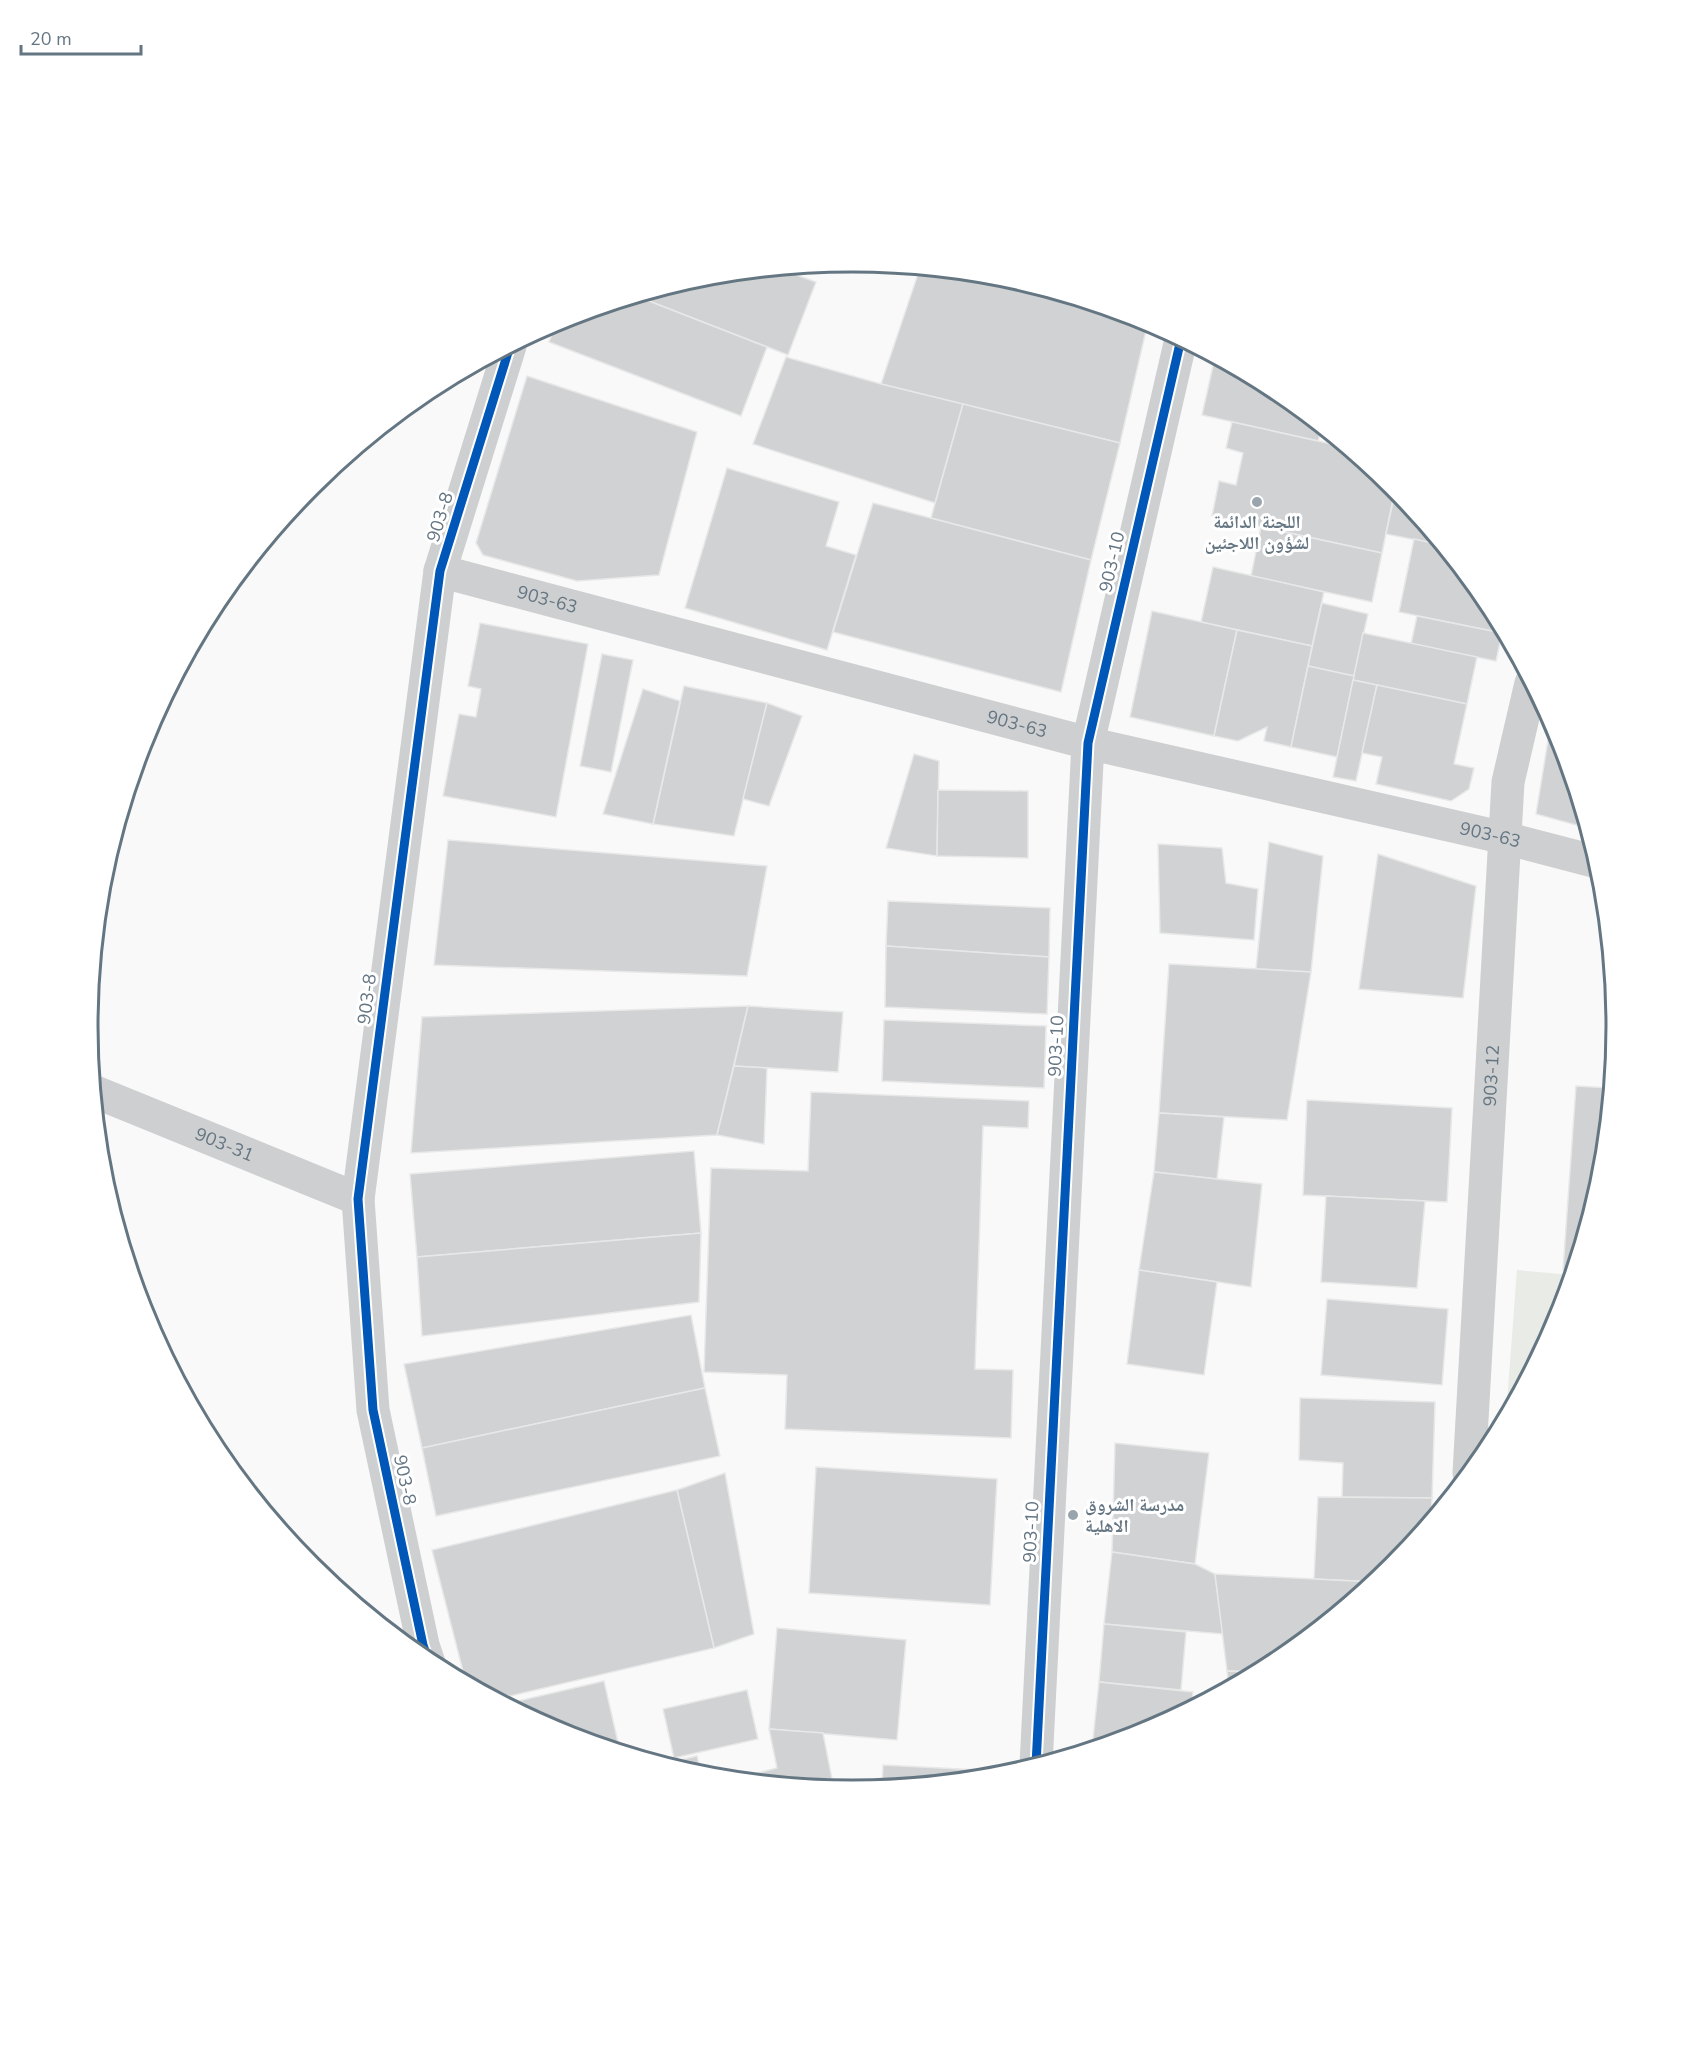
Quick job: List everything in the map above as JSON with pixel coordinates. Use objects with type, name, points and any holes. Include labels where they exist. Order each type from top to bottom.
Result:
[{"type":"street","name":"903-10","points":[[1036,1757],[1088,743],[1179,347]]},
{"type":"street","name":"903-8","points":[[423,1646],[373,1410],[358,1199],[440,571],[507,356]]},
{"type":"street","name":"903-63","points":[[440,571],[1088,743],[1505,838],[1586,859]]},
{"type":"street","name":"903-12","points":[[1470,1457],[1508,782],[1528,694]]},
{"type":"street","name":"903-31","points":[[101,1095],[358,1199]]},
{"type":"shaded area","points":[[1517,1270],[1563,1274],[1548,1315],[1507,1397]]},
{"type":"building","points":[[795,275],[816,282],[788,355],[648,301],[704,286],[753,278]]},
{"type":"building","points":[[918,275],[999,286],[1094,312],[1146,332],[1120,443],[881,384]]},
{"type":"building","points":[[648,301],[767,347],[741,416],[549,342],[552,334],[563,329]]},
{"type":"building","points":[[786,357],[963,404],[935,503],[753,444]]},
{"type":"building","points":[[1213,365],[1270,399],[1320,435],[1318,441],[1202,415]]},
{"type":"building","points":[[527,376],[697,432],[659,575],[577,581],[483,555],[476,543]]},
{"type":"building","points":[[963,404],[1120,443],[1091,560],[931,518]]},
{"type":"building","points":[[1232,422],[1330,444],[1393,501],[1382,553],[1212,516],[1219,481],[1236,485],[1243,453],[1226,448]]},
{"type":"building","points":[[727,468],[839,502],[826,546],[856,555],[827,650],[685,608]]},
{"type":"building","points":[[1393,502],[1430,543],[1386,534]]},
{"type":"building","points":[[873,503],[1091,560],[1061,692],[833,632]]},
{"type":"building","points":[[1261,527],[1382,553],[1372,602],[1251,576]]},
{"type":"building","points":[[1414,539],[1429,542],[1450,567],[1493,631],[1399,612]]},
{"type":"building","points":[[1213,567],[1324,592],[1312,646],[1201,622]]},
{"type":"building","points":[[1322,603],[1368,614],[1354,676],[1308,666]]},
{"type":"building","points":[[1152,611],[1237,630],[1214,736],[1130,717]]},
{"type":"building","points":[[1417,616],[1493,631],[1500,642],[1496,661],[1411,644]]},
{"type":"building","points":[[480,623],[588,644],[556,817],[443,796],[459,714],[476,717],[481,689],[468,686]]},
{"type":"building","points":[[1237,630],[1312,646],[1291,747],[1264,741],[1267,727],[1238,741],[1214,736]]},
{"type":"building","points":[[1363,633],[1477,657],[1467,704],[1353,680]]},
{"type":"building","points":[[602,654],[633,660],[611,772],[580,766]]},
{"type":"building","points":[[1308,666],[1354,676],[1337,757],[1291,747]]},
{"type":"building","points":[[1353,680],[1377,685],[1356,781],[1333,777]]},
{"type":"building","points":[[1377,685],[1467,704],[1454,764],[1474,768],[1469,789],[1451,801],[1376,784],[1382,757],[1362,753]]},
{"type":"building","points":[[684,686],[767,703],[734,836],[653,824]]},
{"type":"building","points":[[643,689],[680,701],[653,824],[603,814]]},
{"type":"building","points":[[767,703],[802,716],[769,806],[743,799]]},
{"type":"building","points":[[1548,738],[1578,826],[1536,814]]},
{"type":"building","points":[[914,754],[939,761],[937,856],[886,848]]},
{"type":"building","points":[[938,790],[1028,791],[1028,858],[937,856]]},
{"type":"building","points":[[448,840],[767,866],[747,976],[434,965]]},
{"type":"building","points":[[1269,842],[1323,856],[1311,972],[1256,969]]},
{"type":"building","points":[[1158,844],[1222,848],[1226,883],[1258,889],[1254,940],[1160,933]]},
{"type":"building","points":[[1378,854],[1476,886],[1463,998],[1359,989]]},
{"type":"building","points":[[888,901],[1050,908],[1049,957],[886,946]]},
{"type":"building","points":[[886,946],[1049,957],[1047,1014],[885,1007]]},
{"type":"building","points":[[1169,964],[1311,972],[1287,1120],[1159,1113]]},
{"type":"building","points":[[748,1006],[717,1135],[411,1153],[422,1017]]},
{"type":"building","points":[[748,1006],[843,1012],[838,1072],[734,1066]]},
{"type":"building","points":[[884,1020],[1046,1026],[1044,1088],[882,1081]]},
{"type":"building","points":[[734,1066],[767,1068],[764,1144],[717,1135]]},
{"type":"building","points":[[1576,1086],[1603,1088],[1591,1173],[1580,1221],[1563,1270]]},
{"type":"building","points":[[811,1092],[1029,1101],[1028,1128],[983,1126],[975,1369],[1013,1370],[1011,1438],[785,1429],[787,1375],[704,1372],[711,1168],[808,1171]]},
{"type":"building","points":[[1307,1100],[1452,1108],[1447,1202],[1303,1195]]},
{"type":"building","points":[[1159,1113],[1224,1117],[1217,1179],[1154,1172]]},
{"type":"building","points":[[694,1151],[701,1233],[417,1257],[410,1174]]},
{"type":"building","points":[[1154,1172],[1262,1184],[1251,1287],[1139,1270]]},
{"type":"building","points":[[1326,1196],[1425,1201],[1417,1288],[1321,1282]]},
{"type":"building","points":[[701,1233],[699,1302],[422,1336],[417,1257]]},
{"type":"building","points":[[1139,1270],[1217,1282],[1204,1375],[1127,1364]]},
{"type":"building","points":[[1327,1299],[1448,1309],[1442,1385],[1321,1375]]},
{"type":"building","points":[[691,1315],[705,1388],[422,1448],[404,1364]]},
{"type":"building","points":[[705,1388],[720,1456],[436,1516],[422,1448]]},
{"type":"building","points":[[1300,1398],[1435,1402],[1432,1498],[1342,1497],[1343,1463],[1299,1460]]},
{"type":"building","points":[[1115,1443],[1209,1453],[1195,1564],[1112,1552]]},
{"type":"building","points":[[816,1467],[997,1479],[990,1605],[809,1593]]},
{"type":"building","points":[[725,1473],[754,1634],[714,1648],[677,1490]]},
{"type":"building","points":[[677,1490],[714,1648],[508,1697],[463,1672],[432,1550]]},
{"type":"building","points":[[1318,1497],[1432,1498],[1432,1507],[1418,1523],[1361,1581],[1314,1579]]},
{"type":"building","points":[[1112,1552],[1195,1564],[1215,1574],[1223,1634],[1104,1624]]},
{"type":"building","points":[[1215,1574],[1361,1581],[1311,1624],[1270,1653],[1240,1671],[1227,1671]]},
{"type":"building","points":[[1104,1624],[1186,1632],[1181,1690],[1099,1682]]},
{"type":"building","points":[[777,1628],[906,1640],[897,1740],[769,1729]]},
{"type":"building","points":[[1227,1671],[1240,1671],[1228,1679]]},
{"type":"building","points":[[604,1681],[618,1743],[563,1723],[518,1701]]},
{"type":"building","points":[[1099,1682],[1193,1692],[1192,1698],[1185,1702],[1140,1723],[1093,1739]]},
{"type":"building","points":[[747,1690],[758,1739],[674,1758],[663,1709]]},
{"type":"building","points":[[769,1729],[823,1733],[832,1779],[754,1774],[777,1768]]},
{"type":"building","points":[[697,1756],[699,1765],[680,1760]]},
{"type":"building","points":[[883,1765],[976,1770],[950,1774],[882,1779]]},
{"type":"cycle path","points":[[1036,1757],[1088,743],[1179,347]]},
{"type":"cycle path","points":[[423,1646],[373,1410],[358,1199],[440,571],[507,356]]},
{"type":"place","name":"اللجنة الدائمة لشؤون اللاجئين","points":[[1257,502]]},
{"type":"place","name":"مدرسة الشروق الاهلية","points":[[1073,1515]]}]
